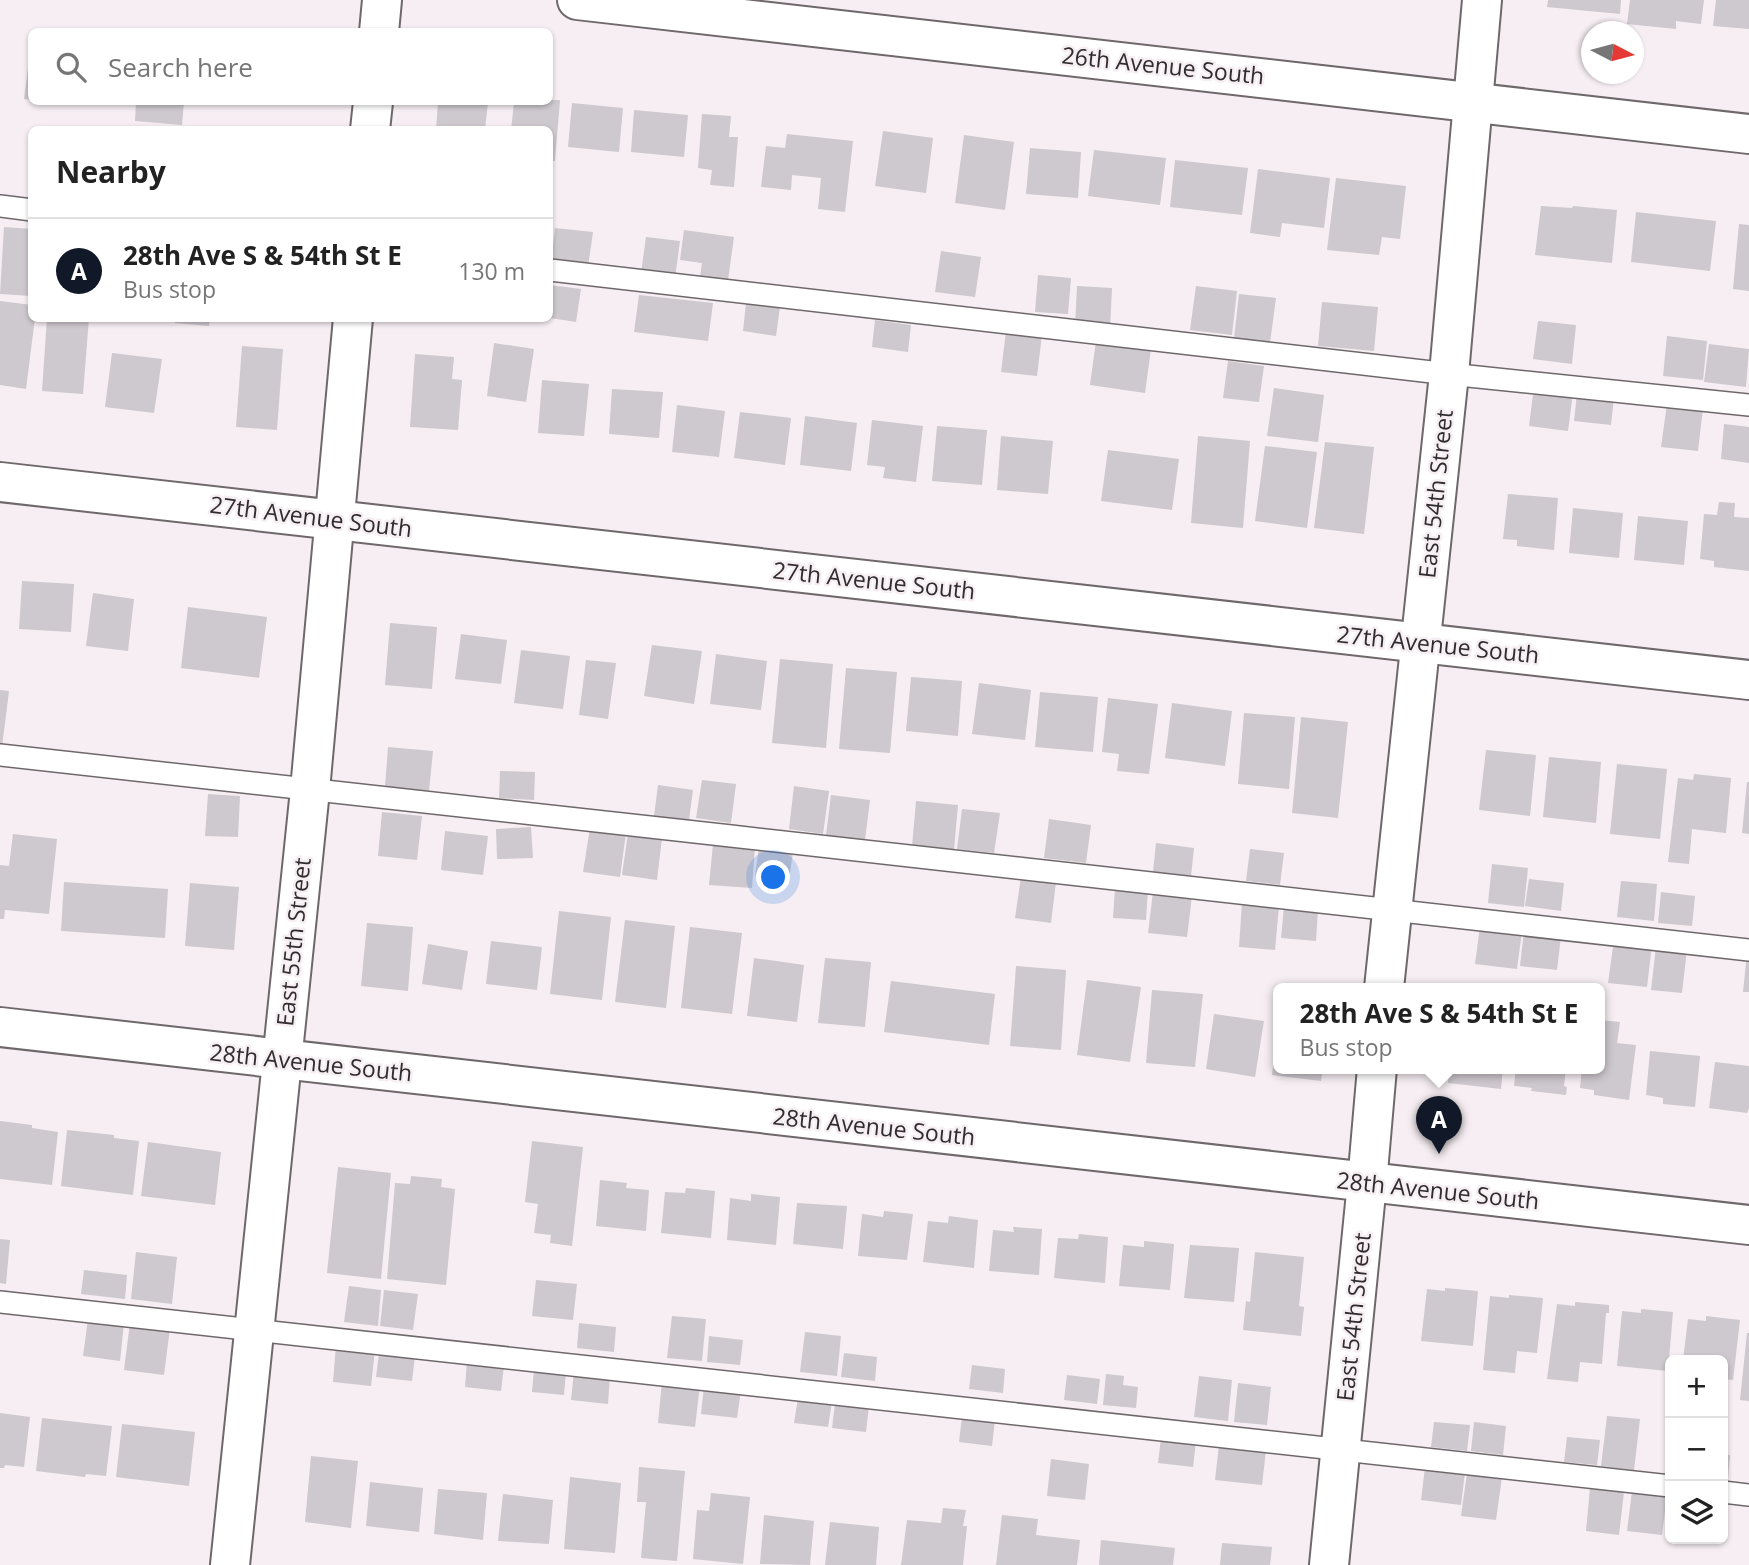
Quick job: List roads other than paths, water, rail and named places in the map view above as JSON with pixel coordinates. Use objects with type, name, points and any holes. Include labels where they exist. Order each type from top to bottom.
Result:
[{"type":"street","points":[[379,28],[382,0]]},
{"type":"street","name":"26th Avenue South","points":[[577,0],[1749,134]]},
{"type":"street","name":"East 54th Street","points":[[1384,983],[1449,374],[1482,0]]},
{"type":"street","points":[[370,126],[373,105]]},
{"type":"street","name":"East 55th Street","points":[[230,1565],[310,790],[353,322]]},
{"type":"street","name":"27th Avenue South","points":[[0,482],[1749,680]]},
{"type":"street","name":"28th Avenue South","points":[[0,1027],[1367,1184],[1749,1225]]},
{"type":"street","name":"East 54th Street","points":[[1329,1565],[1376,1074]]},
{"type":"lane","points":[[0,206],[28,210]]},
{"type":"lane","points":[[553,270],[1449,374],[1749,405]]},
{"type":"lane","points":[[0,755],[1749,950]]},
{"type":"lane","points":[[0,1302],[1665,1485]]},
{"type":"lane","points":[[1728,1493],[1749,1495]]},
{"type":"place","name":"28th Ave S & 54th St E","points":[[1439,1154]]}]
